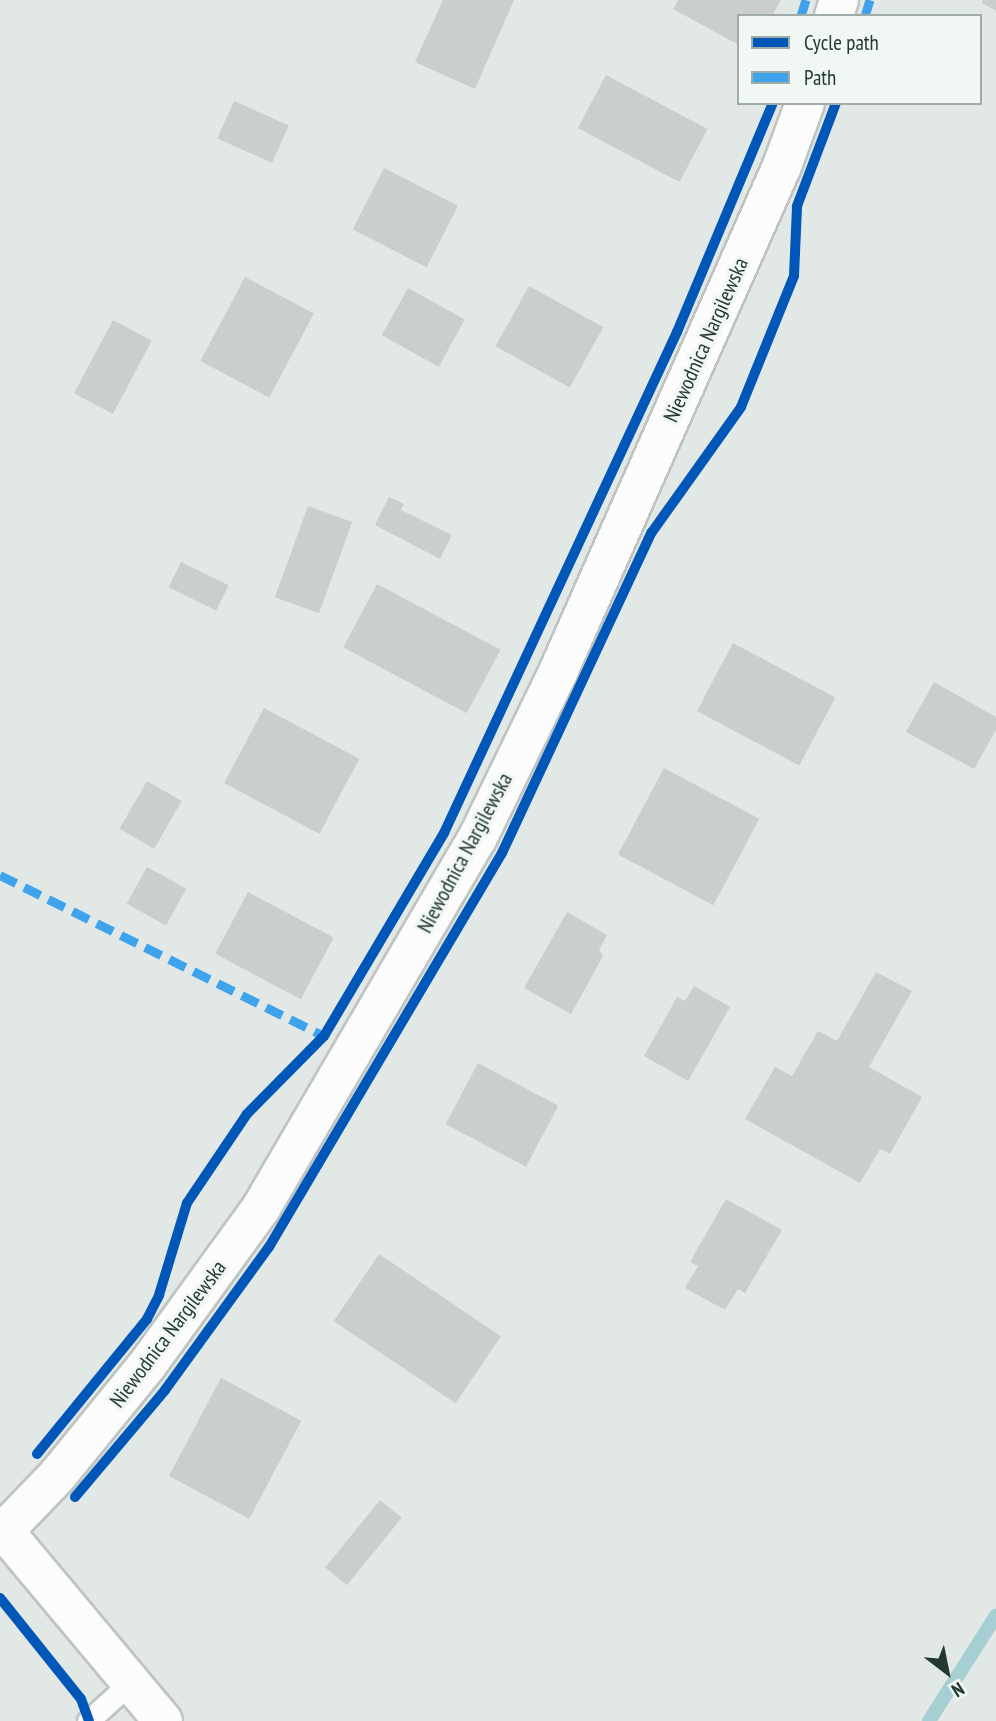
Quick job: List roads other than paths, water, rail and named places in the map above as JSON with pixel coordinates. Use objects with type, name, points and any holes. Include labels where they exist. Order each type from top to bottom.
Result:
[{"type":"street","name":"Niewodnica Nargilewska","points":[[2,1529],[148,1364],[261,1208],[477,839],[564,660],[782,166],[804,105]]},
{"type":"street","points":[[2,1529],[163,1721]]},
{"type":"lane","points":[[88,1721],[131,1682]]},
{"type":"waterway","points":[[929,1721],[996,1616]]}]
